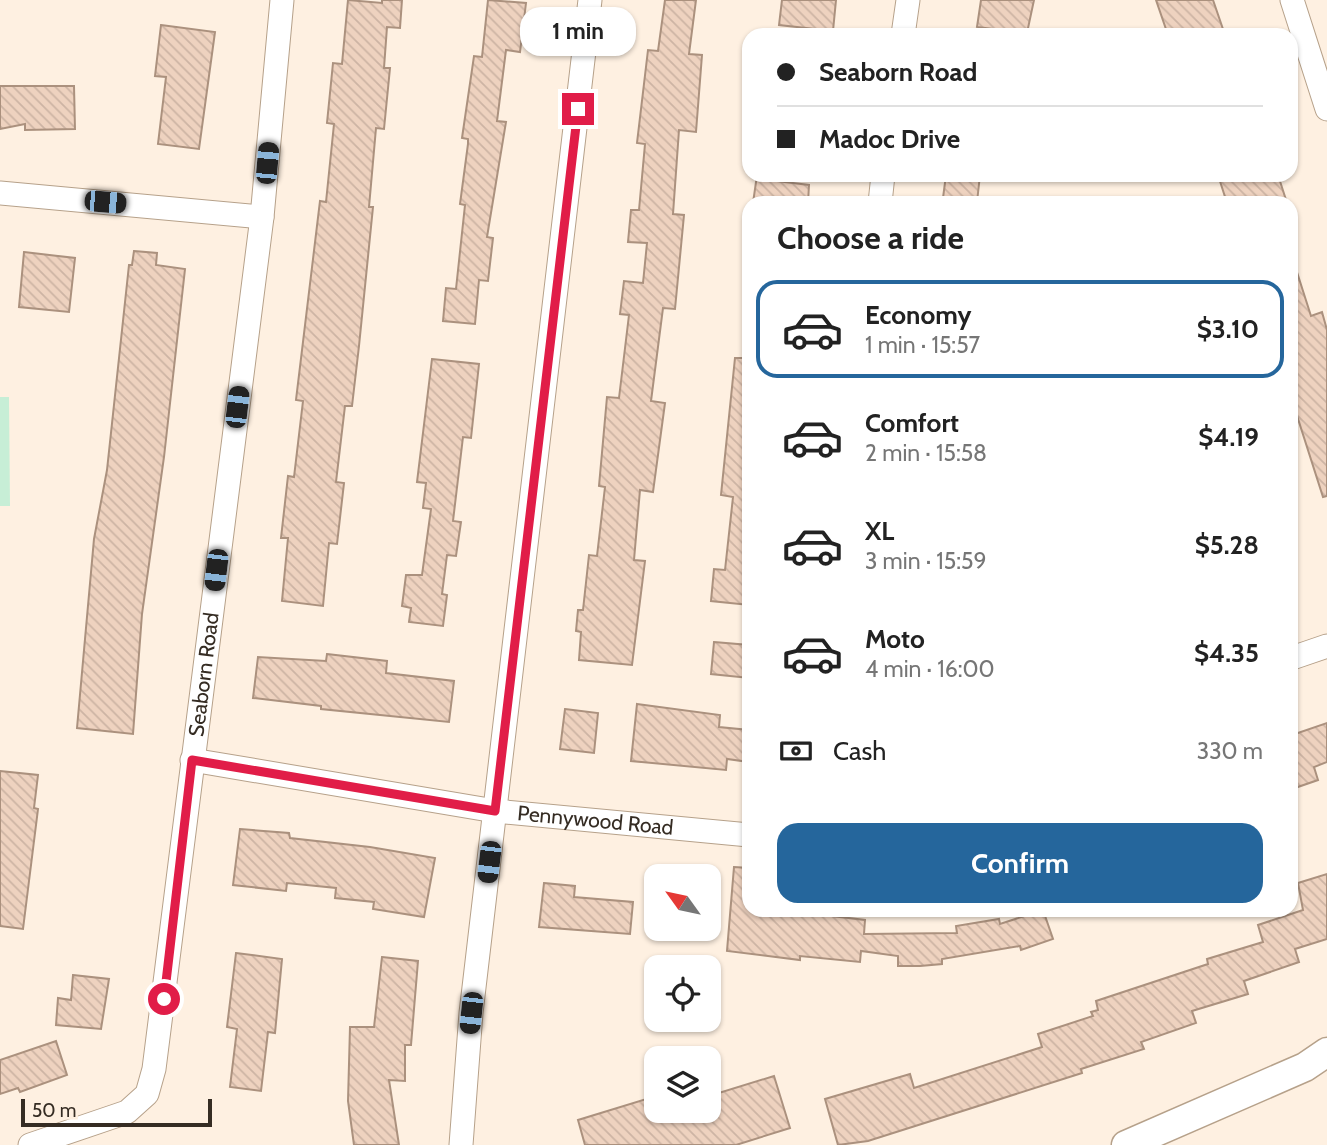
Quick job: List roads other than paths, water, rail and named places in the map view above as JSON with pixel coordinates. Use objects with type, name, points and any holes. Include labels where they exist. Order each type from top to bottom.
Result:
[{"type":"street","name":"Seaborn Road","points":[[30,1145],[127,1112],[147,1094],[158,1043],[262,217],[282,0]]},
{"type":"street","points":[[461,1145],[471,1013],[590,0]]},
{"type":"street","points":[[904,28],[908,0]]},
{"type":"street","points":[[1292,0],[1327,109]]},
{"type":"street","points":[[0,193],[262,217]]},
{"type":"street","points":[[1298,656],[1327,646]]},
{"type":"street","name":"Pennywood Road","points":[[192,760],[495,811],[742,834]]},
{"type":"street","points":[[1126,1145],[1305,1067],[1327,1052]]}]
